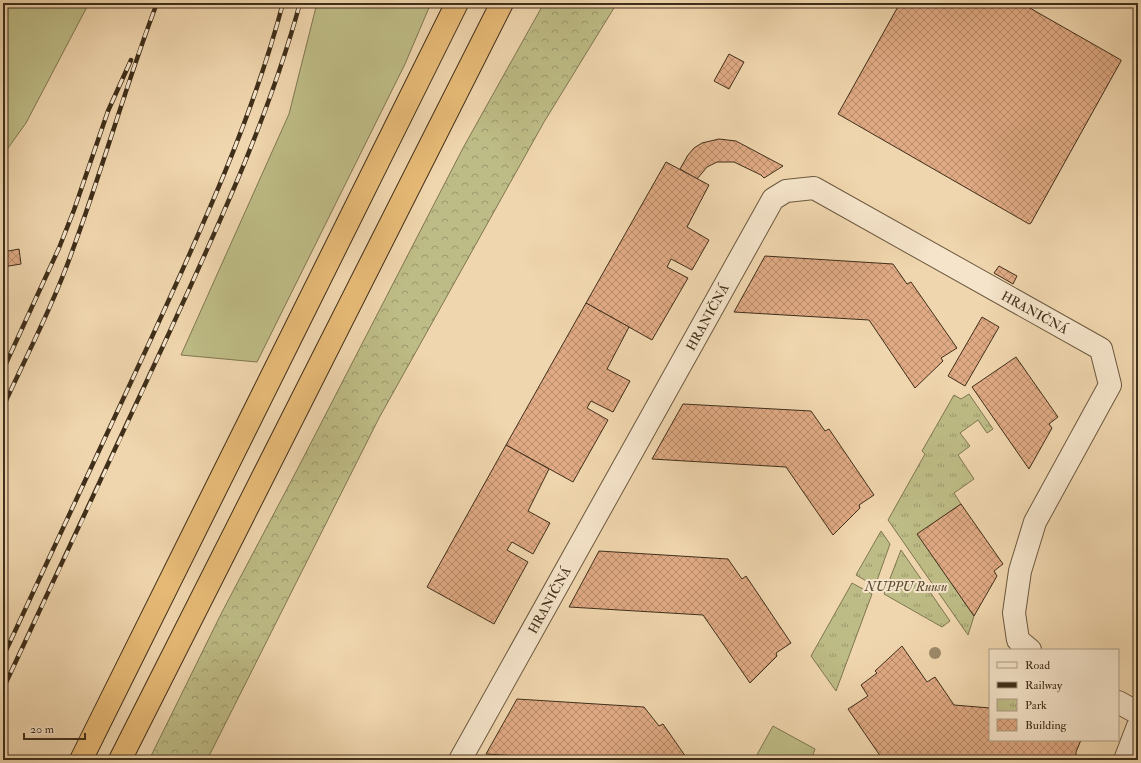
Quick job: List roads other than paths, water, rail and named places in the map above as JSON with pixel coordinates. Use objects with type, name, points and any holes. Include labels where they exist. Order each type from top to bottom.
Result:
[{"type":"highway","points":[[120,760],[502,3]]},
{"type":"highway","points":[[491,24],[509,3]]},
{"type":"highway","points":[[81,760],[456,4]]},
{"type":"street","name":"HRANIČNÁ","points":[[460,760],[773,199],[786,191],[814,188],[1101,349],[1110,385],[1035,522],[1020,571],[1014,613],[1018,640],[1029,649]]},
{"type":"street","points":[[1119,703],[1138,713]]},
{"type":"street","points":[[1126,760],[1138,726]]},
{"type":"railway","points":[[3,407],[66,269],[157,3]]},
{"type":"railway","points":[[3,657],[207,216],[241,132],[256,90],[283,3]]},
{"type":"railway","points":[[3,689],[129,421],[242,170],[274,87],[300,3]]},
{"type":"railway","points":[[3,370],[59,248],[74,210],[108,111],[131,60]]},
{"type":"park label","name":"NUPPU Ruusu","points":[[906,586]]}]
